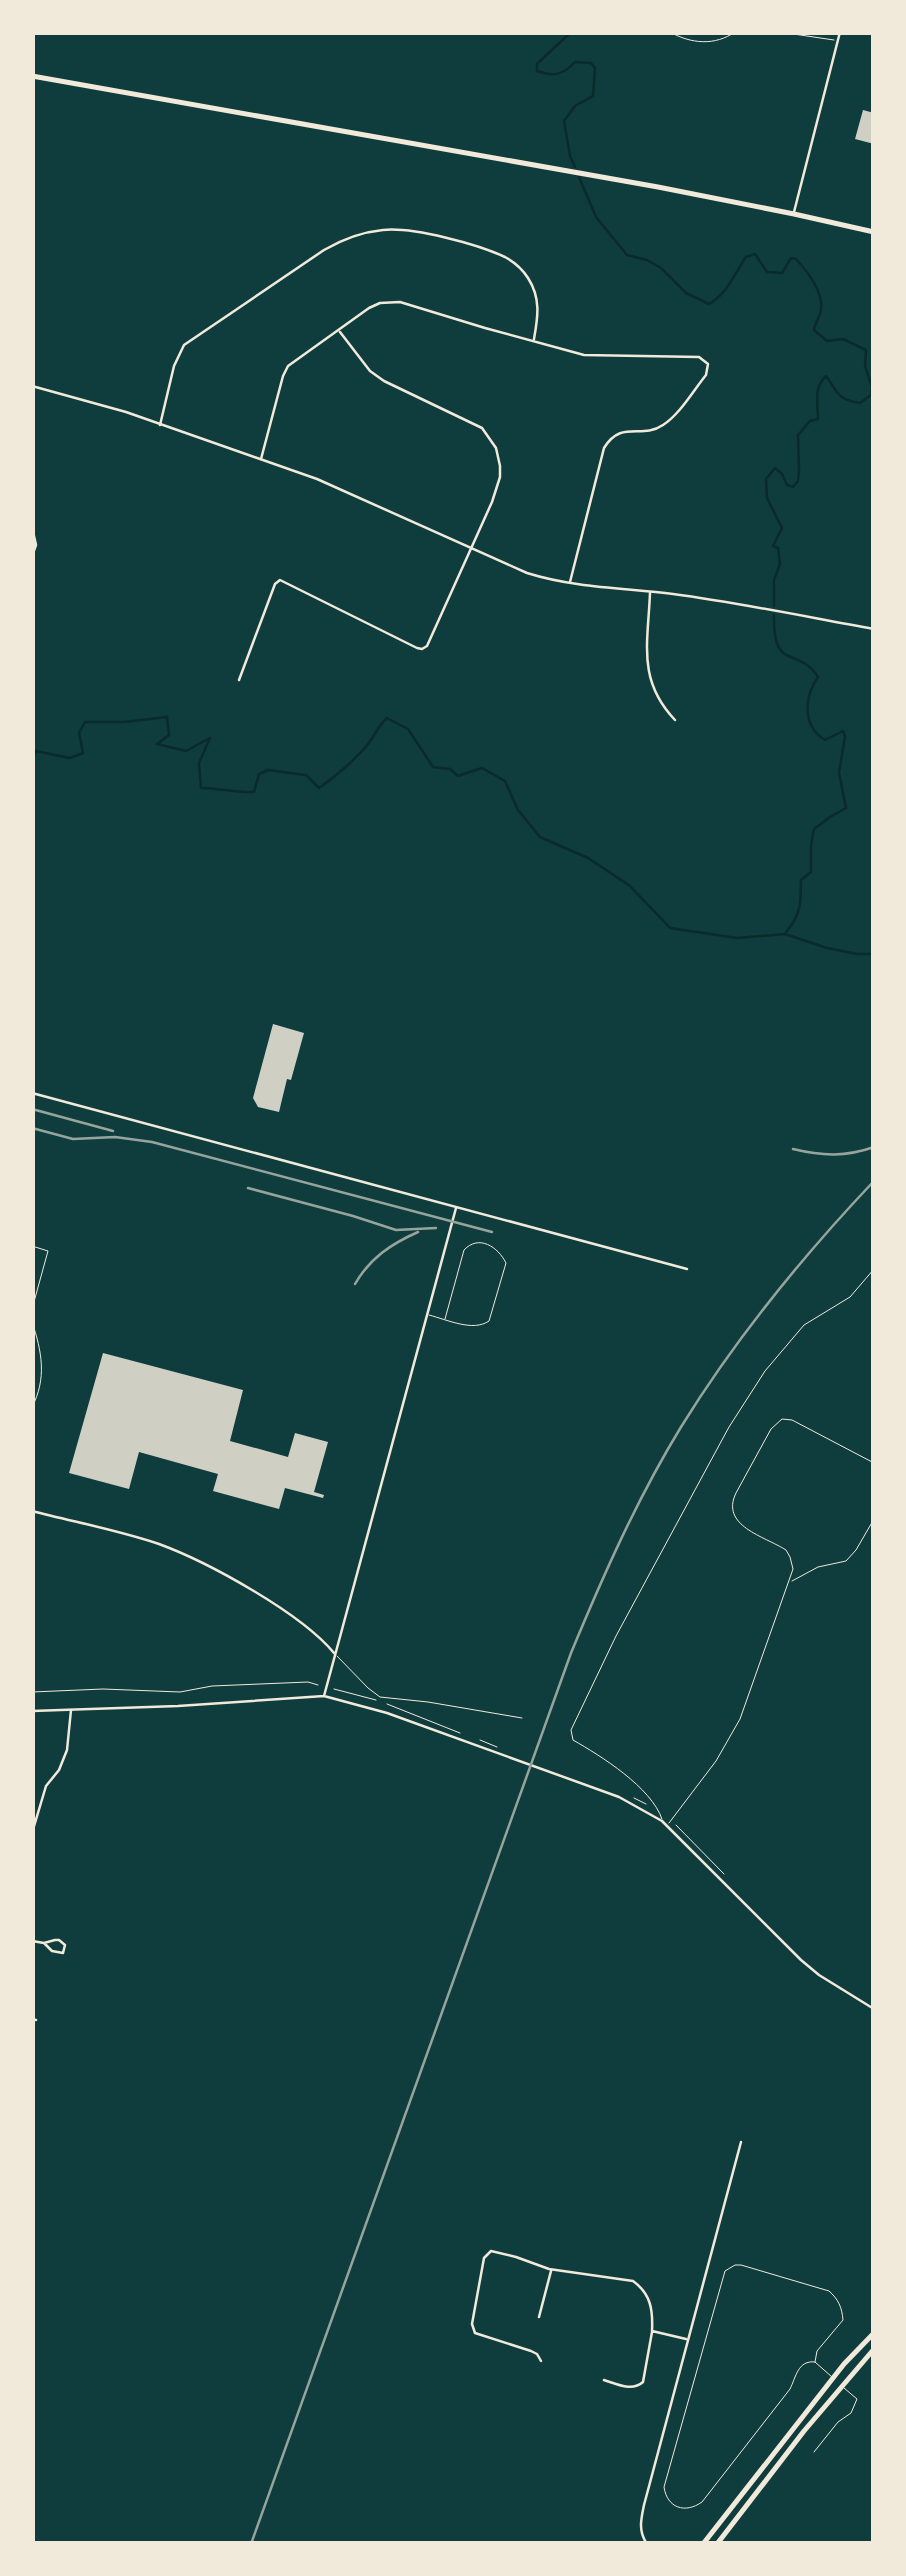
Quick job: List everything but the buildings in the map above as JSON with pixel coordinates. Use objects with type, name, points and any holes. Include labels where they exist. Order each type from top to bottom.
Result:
[{"type":"highway","points":[[32,76],[638,183],[874,232]]},
{"type":"highway","points":[[703,2544],[832,2378],[874,2333]]},
{"type":"highway","points":[[717,2544],[874,2349]]},
{"type":"street","points":[[794,214],[840,32]]},
{"type":"street","points":[[160,425],[174,366],[184,345],[324,250],[368,232],[392,229],[430,234],[509,259],[535,290],[538,307],[534,340]]},
{"type":"street","points":[[261,459],[288,366],[380,304],[400,302],[590,356],[692,355],[704,360],[706,374],[663,425],[615,434],[604,448],[570,584]]},
{"type":"street","points":[[240,680],[275,584],[280,580],[417,648],[428,646],[500,477],[496,448],[482,428],[384,381],[370,371],[339,331]]},
{"type":"street","points":[[32,386],[126,412],[261,459],[353,494],[527,574],[570,584],[739,604],[874,629]]},
{"type":"street","points":[[32,527],[36,545],[32,556]]},
{"type":"street","points":[[650,592],[647,668],[654,693],[675,720]]},
{"type":"street","points":[[32,1093],[687,1269]]},
{"type":"street","points":[[324,1696],[456,1206]]},
{"type":"street","points":[[32,1512],[158,1544],[196,1561],[294,1618],[335,1654]]},
{"type":"street","points":[[32,1712],[324,1696],[372,1708],[618,1798],[662,1820],[801,1960],[874,2009]]},
{"type":"street","points":[[32,1833],[46,1786],[65,1758],[71,1710]]},
{"type":"street","points":[[32,1941],[44,1944]]},
{"type":"street","points":[[647,2544],[641,2530],[642,2515],[741,2142]]},
{"type":"street","points":[[541,2361],[531,2351],[473,2330],[484,2258],[491,2251],[552,2270],[621,2278],[638,2284],[650,2302],[652,2331],[643,2382],[630,2388],[604,2380]]},
{"type":"street","points":[[538,2317],[552,2270]]},
{"type":"street","points":[[652,2331],[689,2340]]},
{"type":"lane","points":[[670,32],[719,42],[735,32]]},
{"type":"lane","points":[[780,32],[838,41]]},
{"type":"lane","points":[[426,1315],[474,1326],[489,1321],[506,1264],[501,1253],[489,1244],[477,1242],[464,1250],[445,1319]]},
{"type":"lane","points":[[32,1246],[48,1250],[32,1309]]},
{"type":"lane","points":[[662,1820],[657,1806],[619,1770],[573,1740],[570,1730],[676,1524],[765,1371],[804,1325],[855,1292],[874,1268]]},
{"type":"lane","points":[[32,1322],[43,1373],[41,1390],[32,1407]]},
{"type":"lane","points":[[667,1826],[716,1762],[734,1731],[793,1569],[786,1550],[739,1524],[731,1506],[771,1429],[782,1420],[792,1420],[874,1463]]},
{"type":"lane","points":[[789,1583],[808,1571],[846,1561],[874,1519]]},
{"type":"lane","points":[[335,1654],[380,1697],[522,1718]]},
{"type":"lane","points":[[814,2362],[817,2350],[843,2320],[835,2296],[741,2265],[725,2271],[664,2487],[666,2499],[685,2509],[702,2502],[790,2389],[799,2368],[814,2362],[832,2378]]},
{"type":"lane","points":[[814,2452],[854,2409],[857,2399],[841,2386]]},
{"type":"path","points":[[32,1692],[86,1690]]},
{"type":"path","points":[[676,1824],[724,1875]]},
{"type":"waterway","points":[[571,32],[537,64],[537,71],[558,74],[575,62],[591,63],[595,68],[593,96],[575,106],[564,121],[575,167]]},
{"type":"waterway","points":[[579,177],[596,217],[627,255],[661,268],[686,293],[709,304],[726,289],[746,257],[755,254],[767,272],[782,273],[791,258],[796,259],[818,291],[821,307],[814,330],[827,341],[843,339],[866,350],[871,395],[860,403],[846,399],[826,376],[818,391],[818,419],[810,421],[798,435],[798,481],[793,487],[787,485],[775,468],[766,479],[767,498],[782,528],[773,546],[778,548],[780,564],[774,580],[774,606]]},
{"type":"waterway","points":[[774,615],[782,652],[802,662],[818,677],[808,702],[812,727],[825,740],[843,731],[845,736],[839,773],[846,808],[814,829],[811,872],[801,880],[799,908],[786,932]]},
{"type":"waterway","points":[[32,761],[36,751],[70,758],[83,753],[79,733],[85,722],[167,717],[169,735],[157,744],[186,751],[210,738],[199,763],[201,788],[254,792],[259,774],[268,770],[306,775],[319,788],[358,756],[387,718],[408,729],[433,767],[450,769],[458,776],[482,768],[505,781],[518,810],[540,837],[588,858],[630,886],[670,928],[737,938],[785,934],[827,948],[874,954]]},
{"type":"railway","points":[[32,1109],[113,1131]]},
{"type":"railway","points":[[32,1128],[73,1139],[115,1137],[152,1142],[492,1232]]},
{"type":"railway","points":[[793,1149],[834,1154],[874,1147]]},
{"type":"railway","points":[[251,2544],[571,1653],[608,1567],[665,1454],[724,1362],[796,1269],[874,1181]]},
{"type":"railway","points":[[248,1188],[396,1230],[436,1228]]},
{"type":"railway","points":[[355,1284],[382,1253],[418,1232]]}]
